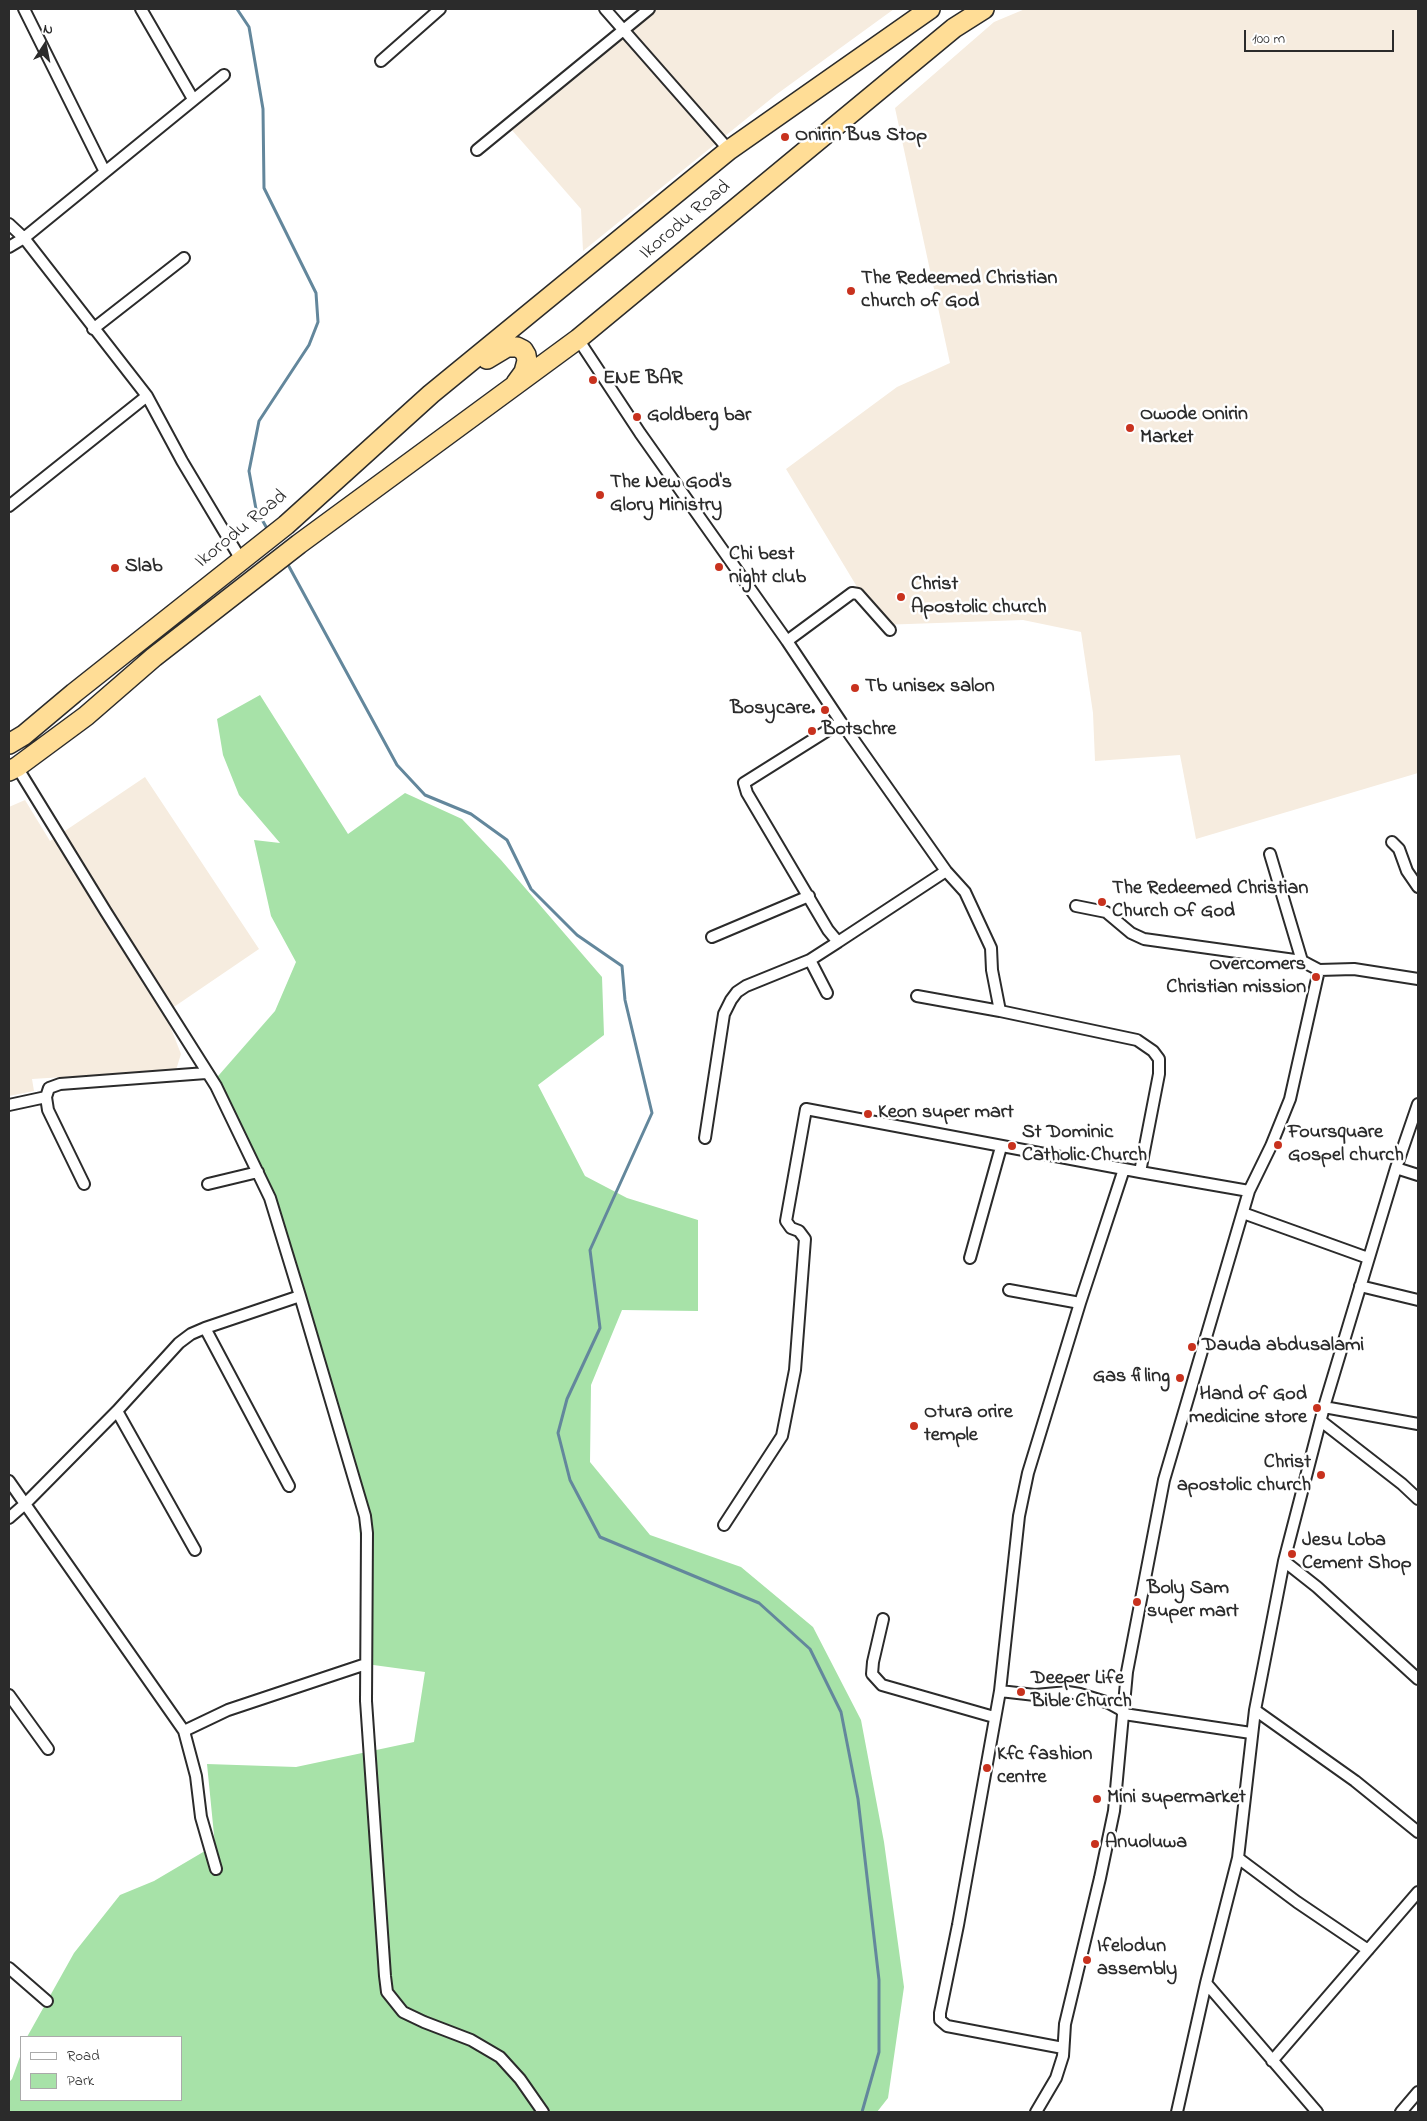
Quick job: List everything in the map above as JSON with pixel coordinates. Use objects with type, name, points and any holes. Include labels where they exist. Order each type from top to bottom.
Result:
[{"type":"highway","name":"Ikorodu Road","points":[[9,744],[24,735],[247,548],[283,521],[431,394],[729,150],[930,9]]},
{"type":"highway","name":"Ikorodu Road","points":[[13,769],[86,716],[154,657],[269,572],[412,461],[578,339],[954,28],[984,9]]},
{"type":"highway","points":[[431,394],[490,357],[507,348],[518,347],[526,355],[527,361],[524,372],[514,386]]},
{"type":"street","points":[[24,9],[105,172]]},
{"type":"street","points":[[141,9],[193,99]]},
{"type":"street","points":[[381,61],[440,9]]},
{"type":"street","points":[[606,9],[729,150]]},
{"type":"street","points":[[477,150],[649,9]]},
{"type":"street","points":[[9,247],[24,238],[224,74]]},
{"type":"street","points":[[9,224],[24,238],[147,396],[182,461],[247,548]]},
{"type":"street","points":[[93,329],[184,258]]},
{"type":"street","points":[[578,339],[672,479],[787,641],[841,722],[946,871],[965,892],[991,948],[992,970],[1000,1011]]},
{"type":"street","points":[[9,506],[147,396]]},
{"type":"street","points":[[787,641],[852,593],[858,594],[890,630]]},
{"type":"street","points":[[838,942],[828,930],[747,793],[744,783],[841,722]]},
{"type":"street","points":[[13,769],[216,1086],[270,1198],[365,1516],[367,1533],[367,1721],[384,1976],[388,1992],[402,2012],[471,2040],[500,2057],[520,2079],[543,2112]]},
{"type":"street","points":[[1392,842],[1398,849],[1407,871],[1418,887]]},
{"type":"street","points":[[1270,854],[1302,961]]},
{"type":"street","points":[[705,1138],[724,1014],[737,992],[746,986],[810,960],[946,871]]},
{"type":"street","points":[[712,936],[809,896]]},
{"type":"street","points":[[1076,906],[1106,912],[1131,933],[1144,939],[1302,961],[1319,970],[1354,969],[1418,979]]},
{"type":"street","points":[[810,960],[827,992]]},
{"type":"street","points":[[1036,2112],[1056,2078],[1063,2056],[1065,2024],[1114,1811],[1127,1672],[1164,1480],[1249,1191],[1271,1146],[1290,1099],[1319,970]]},
{"type":"street","points":[[917,996],[1000,1011],[1137,1040],[1153,1051],[1159,1059],[1159,1074],[1140,1172]]},
{"type":"street","points":[[84,1184],[48,1110],[46,1097],[49,1088],[60,1084],[206,1073]]},
{"type":"street","points":[[9,1104],[46,1097]]},
{"type":"street","points":[[1177,2112],[1206,1983],[1238,1858],[1255,1710],[1284,1561],[1324,1407],[1368,1258],[1418,1104]]},
{"type":"street","points":[[724,1525],[782,1436],[788,1408],[795,1370],[805,1238],[786,1222],[806,1109],[1002,1147],[1249,1191]]},
{"type":"street","points":[[970,1258],[1002,1147]]},
{"type":"street","points":[[1396,1168],[1418,1175]]},
{"type":"street","points":[[1063,2048],[947,2026],[940,2020],[940,2013],[958,1925],[1000,1691],[1019,1516],[1028,1473],[1080,1303],[1124,1169]]},
{"type":"street","points":[[208,1184],[258,1172]]},
{"type":"street","points":[[1243,1213],[1368,1258]]},
{"type":"street","points":[[1360,1286],[1418,1300]]},
{"type":"street","points":[[1008,1290],[1080,1303]]},
{"type":"street","points":[[9,1518],[26,1504],[117,1412],[179,1343],[191,1334],[205,1328],[300,1296]]},
{"type":"street","points":[[205,1328],[289,1486]]},
{"type":"street","points":[[1324,1407],[1418,1424]]},
{"type":"street","points":[[117,1412],[194,1550]]},
{"type":"street","points":[[1321,1421],[1402,1484],[1418,1499]]},
{"type":"street","points":[[9,1481],[184,1731],[196,1776],[201,1817],[216,1870]]},
{"type":"street","points":[[1284,1561],[1317,1587],[1418,1679]]},
{"type":"street","points":[[883,1619],[872,1674],[882,1685],[994,1717]]},
{"type":"street","points":[[184,1731],[228,1710],[366,1664]]},
{"type":"street","points":[[1000,1691],[1036,1695],[1068,1692],[1109,1703],[1120,1709],[1124,1714],[1252,1733]]},
{"type":"street","points":[[9,1695],[48,1749]]},
{"type":"street","points":[[1255,1710],[1355,1781],[1418,1832]]},
{"type":"street","points":[[1238,1858],[1296,1902],[1368,1950]]},
{"type":"street","points":[[1272,2061],[1418,1892]]},
{"type":"street","points":[[9,1968],[47,2001]]},
{"type":"street","points":[[1206,1983],[1317,2112]]},
{"type":"street","points":[[1402,2112],[1418,2092]]},
{"type":"shaded area","points":[[650,9],[894,9],[777,94],[583,251],[581,209],[511,129]]},
{"type":"shaded area","name":"Owode Onirin Market","points":[[1025,9],[1418,9],[1418,773],[1196,839],[1180,755],[1095,761],[1093,713],[1081,632],[1023,620],[880,625],[786,469],[897,387],[950,363],[895,108],[994,22]]},
{"type":"shaded area","points":[[145,777],[259,949],[165,1013],[181,1054],[176,1070],[32,1079],[34,1091],[9,1096],[9,807],[25,800],[50,841]]},
{"type":"green space","points":[[260,695],[348,834],[405,793],[462,819],[501,860],[602,977],[604,1035],[538,1085],[585,1176],[627,1198],[698,1220],[698,1311],[622,1310],[591,1385],[590,1462],[650,1535],[741,1567],[813,1627],[861,1720],[884,1842],[904,1987],[888,2098],[877,2112],[9,2112],[9,2082],[12,2079],[20,2057],[20,2101],[182,2101],[182,2036],[28,2036],[74,1953],[120,1895],[154,1881],[215,1845],[207,1764],[296,1767],[414,1742],[425,1672],[366,1664],[359,1518],[263,1182],[212,1083],[275,1011],[296,962],[271,916],[254,840],[280,843],[239,795],[223,755],[217,719]]},
{"type":"waterway","points":[[237,9],[249,27],[263,109],[264,188],[316,293],[318,322],[309,345],[259,421],[249,471],[256,509],[269,532]]},
{"type":"waterway","points":[[286,561],[397,765],[425,795],[471,814],[507,840],[531,889],[577,935],[622,966],[625,1000],[652,1113],[590,1250],[600,1328],[567,1399],[558,1433],[570,1480],[600,1537],[759,1603],[810,1649],[841,1712],[858,1799],[879,1980],[879,2052],[862,2112]]},
{"type":"place","name":"Onirin Bus Stop","points":[[785,137]]},
{"type":"place","name":"The Redeemed Christian church of God","points":[[851,291]]},
{"type":"place","name":"ENE BAR","points":[[593,380]]},
{"type":"place","name":"Goldberg bar","points":[[637,417]]},
{"type":"place","name":"Owode Onirin Market","points":[[1130,428]]},
{"type":"place","name":"The New God's Glory Ministry","points":[[600,495]]},
{"type":"place","name":"Chi best night club","points":[[719,567]]},
{"type":"place","name":"Slab","points":[[115,568]]},
{"type":"place","name":"Christ Apostolic church","points":[[901,597]]},
{"type":"place","name":"Tb unisex salon","points":[[855,688]]},
{"type":"place","name":"Bosycare.","points":[[825,710]]},
{"type":"place","name":"Botschre","points":[[812,731]]},
{"type":"place","name":"The Redeemed Christian Church Of God","points":[[1102,902]]},
{"type":"place","name":"Overcomers Christian mission","points":[[1316,977]]},
{"type":"place","name":"Keon super mart","points":[[868,1114]]},
{"type":"place","name":"Foursquare Gospel church","points":[[1278,1145]]},
{"type":"place","name":"St Dominic Catholic Church","points":[[1012,1146]]},
{"type":"place","name":"Dauda abdusalami","points":[[1192,1347]]},
{"type":"place","name":"Gas filing","points":[[1180,1378]]},
{"type":"place","name":"Hand of God medicine store","points":[[1317,1408]]},
{"type":"place","name":"Otura orire temple","points":[[914,1426]]},
{"type":"place","name":"Christ apostolic church","points":[[1321,1475]]},
{"type":"place","name":"Jesu Loba Cement Shop","points":[[1292,1554]]},
{"type":"place","name":"Boly Sam super mart","points":[[1137,1602]]},
{"type":"place","name":"Deeper Life Bible Church","points":[[1021,1692]]},
{"type":"place","name":"Kfc fashion centre","points":[[987,1768]]},
{"type":"place","name":"Mini supermarket","points":[[1097,1799]]},
{"type":"place","name":"Anuoluwa","points":[[1095,1844]]},
{"type":"place","name":"Ifelodun assembly","points":[[1087,1960]]}]
